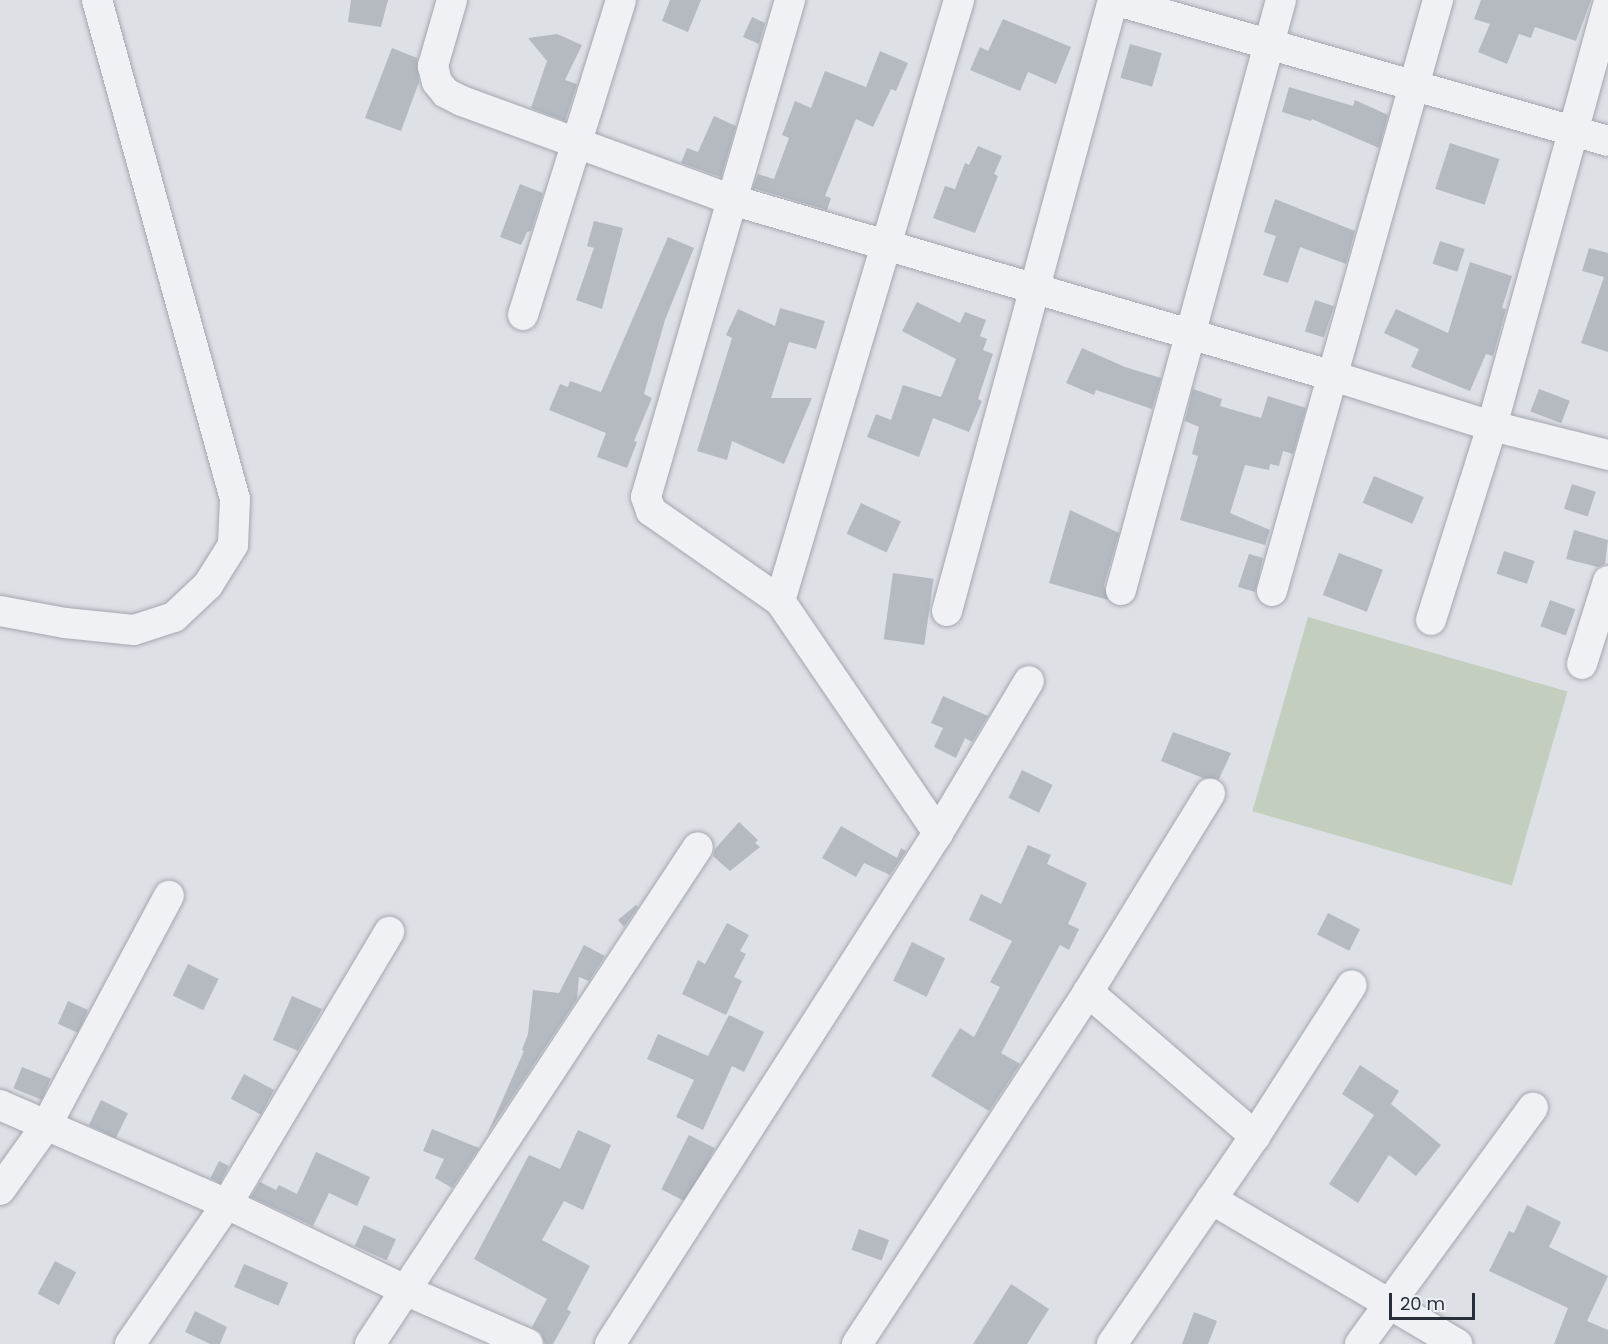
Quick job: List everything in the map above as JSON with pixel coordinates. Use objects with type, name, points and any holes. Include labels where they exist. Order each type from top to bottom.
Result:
[{"type":"street","points":[[0,611],[64,623],[134,630],[174,617],[208,585],[233,545],[235,499],[97,0]]},
{"type":"street","points":[[452,0],[433,66],[437,82],[446,93],[577,145],[732,200],[884,247],[1035,288],[1333,376],[1491,426],[1608,455]]},
{"type":"street","points":[[523,315],[621,0]]},
{"type":"street","points":[[790,0],[646,497],[651,511],[780,601],[938,833]]},
{"type":"street","points":[[780,601],[959,0]]},
{"type":"street","points":[[947,611],[1113,0],[1608,141]]},
{"type":"street","points":[[1121,590],[1281,0]]},
{"type":"street","points":[[1272,591],[1412,84],[1438,0]]},
{"type":"street","points":[[1431,620],[1491,426],[1608,6]]},
{"type":"street","points":[[1582,664],[1608,581]]},
{"type":"street","points":[[610,1344],[938,833],[1029,681]]},
{"type":"street","points":[[857,1344],[1088,992],[1210,794]]},
{"type":"street","points":[[370,1344],[698,847]]},
{"type":"street","points":[[0,1190],[46,1126],[169,896]]},
{"type":"street","points":[[130,1344],[227,1204],[389,932]]},
{"type":"street","points":[[1112,1344],[1255,1136],[1352,985]]},
{"type":"street","points":[[1088,992],[1255,1136]]},
{"type":"street","points":[[0,1105],[227,1204],[407,1291],[528,1344]]},
{"type":"street","points":[[1360,1344],[1533,1108]]},
{"type":"street","points":[[1211,1199],[1457,1344]]},
{"type":"green space","points":[[1308,617],[1568,691],[1512,886],[1252,811]]},
{"type":"building","points":[[351,0],[388,0],[381,27],[348,22]]},
{"type":"building","points":[[670,0],[701,0],[688,32],[662,21]]},
{"type":"building","points":[[1481,0],[1591,0],[1576,41],[1535,27],[1531,38],[1519,34],[1507,64],[1478,52],[1490,24],[1474,19]]},
{"type":"building","points":[[752,17],[765,23],[759,44],[743,37]]},
{"type":"building","points":[[1003,19],[1071,47],[1056,84],[1028,72],[1020,91],[970,70],[980,47],[988,51]]},
{"type":"building","points":[[557,34],[582,45],[565,80],[577,84],[565,121],[531,108],[547,61],[528,38]]},
{"type":"building","points":[[1130,44],[1162,53],[1152,87],[1120,78]]},
{"type":"building","points":[[392,48],[417,58],[419,82],[401,131],[365,118]]},
{"type":"building","points":[[880,51],[908,63],[896,91],[891,89],[873,127],[856,119],[825,196],[831,198],[827,210],[753,188],[758,174],[774,179],[789,138],[782,135],[795,101],[811,108],[825,71],[866,87]]},
{"type":"building","points":[[1289,87],[1353,106],[1355,100],[1388,115],[1379,148],[1312,119],[1311,121],[1282,112]]},
{"type":"building","points":[[714,116],[736,126],[721,177],[681,163],[687,148],[698,152]]},
{"type":"building","points":[[1450,143],[1499,159],[1485,205],[1435,189]]},
{"type":"building","points":[[978,146],[1002,156],[994,174],[998,176],[975,233],[933,218],[945,186],[955,189],[965,163],[969,165]]},
{"type":"building","points":[[520,184],[543,193],[531,231],[527,232],[521,245],[500,237]]},
{"type":"building","points":[[1275,199],[1355,231],[1346,264],[1300,247],[1288,283],[1263,275],[1276,236],[1264,232]]},
{"type":"building","points":[[594,221],[623,228],[602,309],[576,300],[594,248],[587,246]]},
{"type":"building","points":[[668,237],[694,248],[665,320],[644,394],[652,398],[634,441],[637,442],[627,468],[597,457],[606,433],[549,410],[560,384],[568,387],[570,381],[601,392]]},
{"type":"building","points":[[1440,241],[1465,249],[1457,272],[1433,264]]},
{"type":"building","points":[[1589,248],[1608,253],[1608,352],[1581,343],[1604,277],[1582,271]]},
{"type":"building","points":[[1470,262],[1512,276],[1502,308],[1506,309],[1493,356],[1486,354],[1470,391],[1411,367],[1419,349],[1384,333],[1396,309],[1448,333]]},
{"type":"building","points":[[1315,300],[1334,306],[1324,338],[1305,331]]},
{"type":"building","points":[[917,302],[960,323],[965,312],[986,320],[980,336],[987,339],[983,350],[993,354],[978,399],[982,401],[969,432],[933,418],[919,457],[867,437],[876,414],[891,420],[903,385],[941,397],[956,359],[902,331]]},
{"type":"building","points":[[780,308],[825,321],[816,349],[789,342],[771,398],[812,398],[784,464],[732,441],[727,460],[697,451],[732,338],[726,335],[738,309],[775,326]]},
{"type":"building","points":[[1082,348],[1125,367],[1161,378],[1152,409],[1096,390],[1094,395],[1066,383]]},
{"type":"building","points":[[1193,389],[1222,399],[1220,406],[1261,418],[1268,396],[1306,408],[1293,454],[1283,451],[1279,466],[1270,464],[1269,470],[1245,465],[1230,513],[1270,530],[1265,545],[1180,520],[1198,456],[1192,454],[1199,427],[1185,421]]},
{"type":"building","points":[[1539,389],[1570,401],[1561,423],[1530,411]]},
{"type":"building","points":[[1374,476],[1424,497],[1412,524],[1363,503]]},
{"type":"building","points":[[1572,484],[1596,492],[1588,516],[1564,509]]},
{"type":"building","points":[[861,503],[901,522],[887,552],[847,534]]},
{"type":"building","points":[[1070,510],[1119,533],[1104,585],[1108,600],[1049,583]]},
{"type":"building","points":[[1574,530],[1608,540],[1605,564],[1598,567],[1566,559]]},
{"type":"building","points":[[1504,551],[1534,561],[1527,584],[1497,574]]},
{"type":"building","points":[[1339,553],[1383,570],[1367,612],[1323,595]]},
{"type":"building","points":[[1249,554],[1263,558],[1255,592],[1238,587]]},
{"type":"building","points":[[893,573],[934,579],[924,645],[884,639]]},
{"type":"building","points":[[1550,600],[1575,609],[1566,636],[1540,626]]},
{"type":"building","points":[[943,696],[988,716],[972,742],[965,738],[956,758],[934,747],[943,728],[931,723]]},
{"type":"building","points":[[1173,732],[1231,753],[1219,779],[1203,778],[1161,761]]},
{"type":"building","points":[[1022,770],[1053,785],[1039,813],[1008,798]]},
{"type":"building","points":[[739,822],[758,840],[755,843],[760,847],[730,871],[713,856],[715,849]]},
{"type":"building","points":[[841,826],[897,858],[901,848],[906,851],[890,875],[864,863],[856,877],[822,858]]},
{"type":"building","points":[[1028,845],[1051,855],[1047,864],[1087,883],[1068,924],[1079,929],[1069,950],[1060,945],[1001,1053],[1020,1064],[989,1111],[931,1076],[960,1028],[974,1037],[1000,987],[990,982],[1012,941],[969,920],[981,894],[1001,904]]},
{"type":"building","points":[[636,905],[638,907],[624,927],[618,920]]},
{"type":"building","points":[[1328,913],[1360,929],[1349,951],[1317,934]]},
{"type":"building","points":[[727,923],[749,935],[740,951],[746,954],[734,977],[742,981],[726,1015],[682,994],[698,960],[705,964]]},
{"type":"building","points":[[912,942],[945,958],[926,997],[893,981]]},
{"type":"building","points":[[584,945],[605,956],[589,981],[579,977],[577,999],[487,1135],[524,1051],[522,1050],[528,1034],[533,990],[559,993]]},
{"type":"building","points":[[188,964],[219,979],[203,1010],[173,995]]},
{"type":"building","points":[[292,996],[322,1009],[298,1051],[273,1040]]},
{"type":"building","points":[[68,1001],[88,1010],[78,1033],[58,1024]]},
{"type":"building","points":[[729,1015],[764,1032],[744,1072],[732,1066],[703,1130],[676,1117],[694,1080],[647,1059],[658,1034],[708,1056]]},
{"type":"building","points":[[1360,1065],[1399,1091],[1391,1104],[1441,1145],[1416,1176],[1389,1155],[1358,1203],[1329,1184],[1374,1115],[1342,1094]]},
{"type":"building","points":[[22,1067],[51,1079],[42,1100],[13,1088]]},
{"type":"building","points":[[244,1074],[274,1090],[261,1115],[231,1099]]},
{"type":"building","points":[[101,1100],[128,1113],[116,1138],[89,1125]]},
{"type":"building","points":[[432,1129],[479,1148],[452,1188],[435,1178],[444,1159],[423,1151]]},
{"type":"building","points":[[578,1130],[611,1145],[583,1210],[564,1201],[542,1240],[590,1266],[567,1309],[571,1312],[553,1344],[545,1344],[541,1333],[532,1327],[547,1299],[474,1259],[529,1155],[560,1169]]},
{"type":"building","points":[[689,1135],[715,1148],[687,1203],[661,1189]]},
{"type":"building","points":[[316,1152],[370,1177],[357,1206],[329,1193],[313,1226],[251,1197],[260,1182],[276,1190],[279,1185],[297,1194]]},
{"type":"building","points":[[219,1161],[229,1166],[220,1183],[210,1178]]},
{"type":"building","points":[[1527,1205],[1561,1222],[1549,1247],[1608,1276],[1587,1321],[1608,1330],[1608,1344],[1554,1344],[1568,1308],[1489,1271],[1509,1231],[1514,1233]]},
{"type":"building","points":[[364,1225],[396,1239],[387,1260],[355,1246]]},
{"type":"building","points":[[859,1229],[889,1240],[882,1261],[851,1250]]},
{"type":"building","points":[[55,1261],[76,1272],[59,1305],[38,1294]]},
{"type":"building","points":[[244,1264],[288,1283],[278,1306],[234,1287]]},
{"type":"building","points":[[1011,1284],[1049,1309],[1027,1344],[973,1344]]},
{"type":"building","points":[[195,1311],[227,1327],[220,1344],[210,1344],[185,1332]]},
{"type":"building","points":[[1194,1312],[1217,1321],[1208,1344],[1182,1344]]}]
